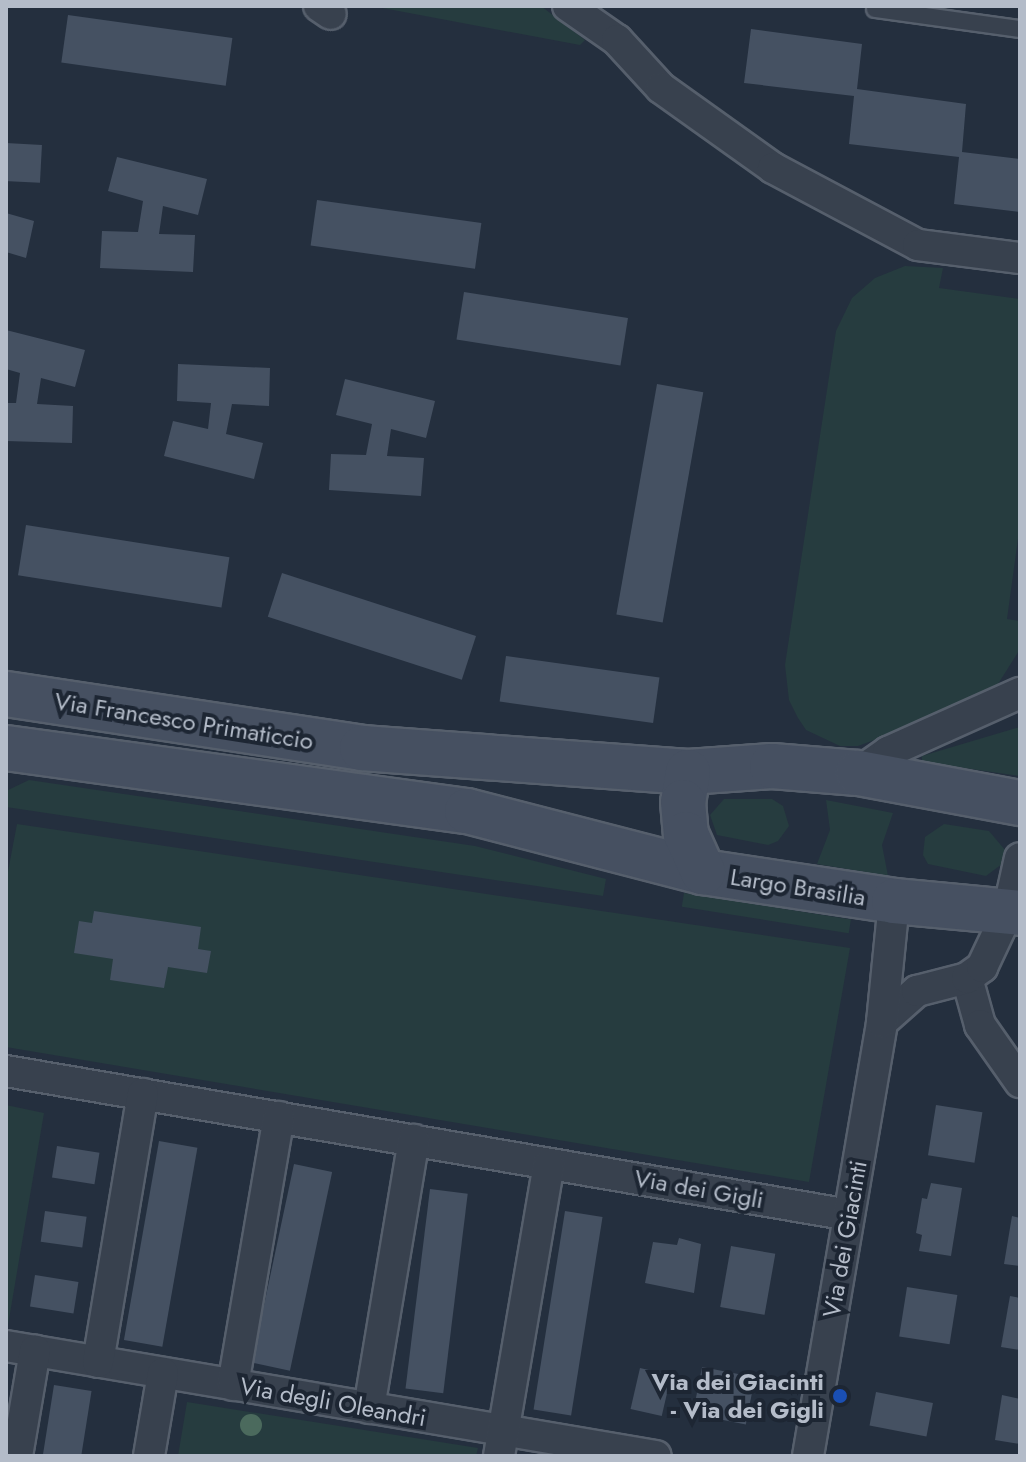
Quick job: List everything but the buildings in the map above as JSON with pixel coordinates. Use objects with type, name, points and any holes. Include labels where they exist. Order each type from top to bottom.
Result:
[{"type":"street","points":[[568,6],[617,40],[661,88],[773,168],[918,245],[1020,258]]},
{"type":"street","points":[[858,773],[888,752],[1020,693]]},
{"type":"street","name":"Via Francesco Primaticcio","points":[[6,694],[358,770],[502,819],[703,872]]},
{"type":"street","name":"Via Francesco Primaticcio","points":[[6,748],[358,770],[688,772]]},
{"type":"street","points":[[703,872],[686,834],[683,802],[688,772],[772,766],[858,773],[1020,804]]},
{"type":"street","points":[[882,1022],[917,991],[967,978],[994,951],[1014,912],[1020,858]]},
{"type":"street","name":"Largo Brasilia","points":[[703,872],[894,901],[1014,912]]},
{"type":"street","name":"Largo Brasilia","points":[[882,1022],[894,901]]},
{"type":"street","points":[[967,978],[980,1025],[1020,1082]]},
{"type":"street","name":"Via dei Giacinti","points":[[808,1456],[882,1022]]},
{"type":"street","name":"Via dei Gigli","points":[[6,1071],[849,1215]]},
{"type":"street","points":[[98,1362],[143,1094]]},
{"type":"street","points":[[233,1385],[279,1117]]},
{"type":"street","points":[[369,1408],[414,1140]]},
{"type":"street","points":[[502,1443],[549,1164]]},
{"type":"street","name":"Via degli Oleandri","points":[[17,1456],[20,1349],[369,1408],[502,1443],[656,1456]]},
{"type":"street","points":[[149,1456],[163,1373]]},
{"type":"lane","points":[[875,9],[1020,29]]},
{"type":"green space","points":[[372,6],[541,6],[585,40],[580,45]]},
{"type":"green space","points":[[905,266],[943,268],[939,288],[1020,299],[1020,524],[1007,619],[1020,621],[1020,649],[998,684],[961,708],[858,746],[840,746],[806,730],[789,700],[785,665],[836,331],[852,298],[875,278]]},
{"type":"green space","points":[[1020,727],[1020,776],[922,762],[922,756]]},
{"type":"green space","points":[[29,780],[475,846],[606,879],[603,896],[6,807],[6,791]]},
{"type":"green space","points":[[724,799],[772,799],[783,806],[789,826],[778,841],[768,845],[717,835],[710,815]]},
{"type":"green space","points":[[826,800],[893,813],[882,845],[888,876],[817,864],[830,830]]},
{"type":"green space","points":[[17,824],[850,948],[809,1182],[6,1047],[6,882]]},
{"type":"green space","points":[[944,824],[989,831],[1005,850],[1002,864],[986,876],[928,864],[923,855],[925,837]]},
{"type":"green space","points":[[684,893],[851,919],[849,933],[682,907]]},
{"type":"green space","points":[[6,1105],[44,1113],[7,1331],[6,1330]]},
{"type":"green space","points":[[187,1402],[478,1448],[476,1456],[178,1456]]},
{"type":"place","name":"Via dei Giacinti - Via dei Gigli","points":[[840,1396]]}]
